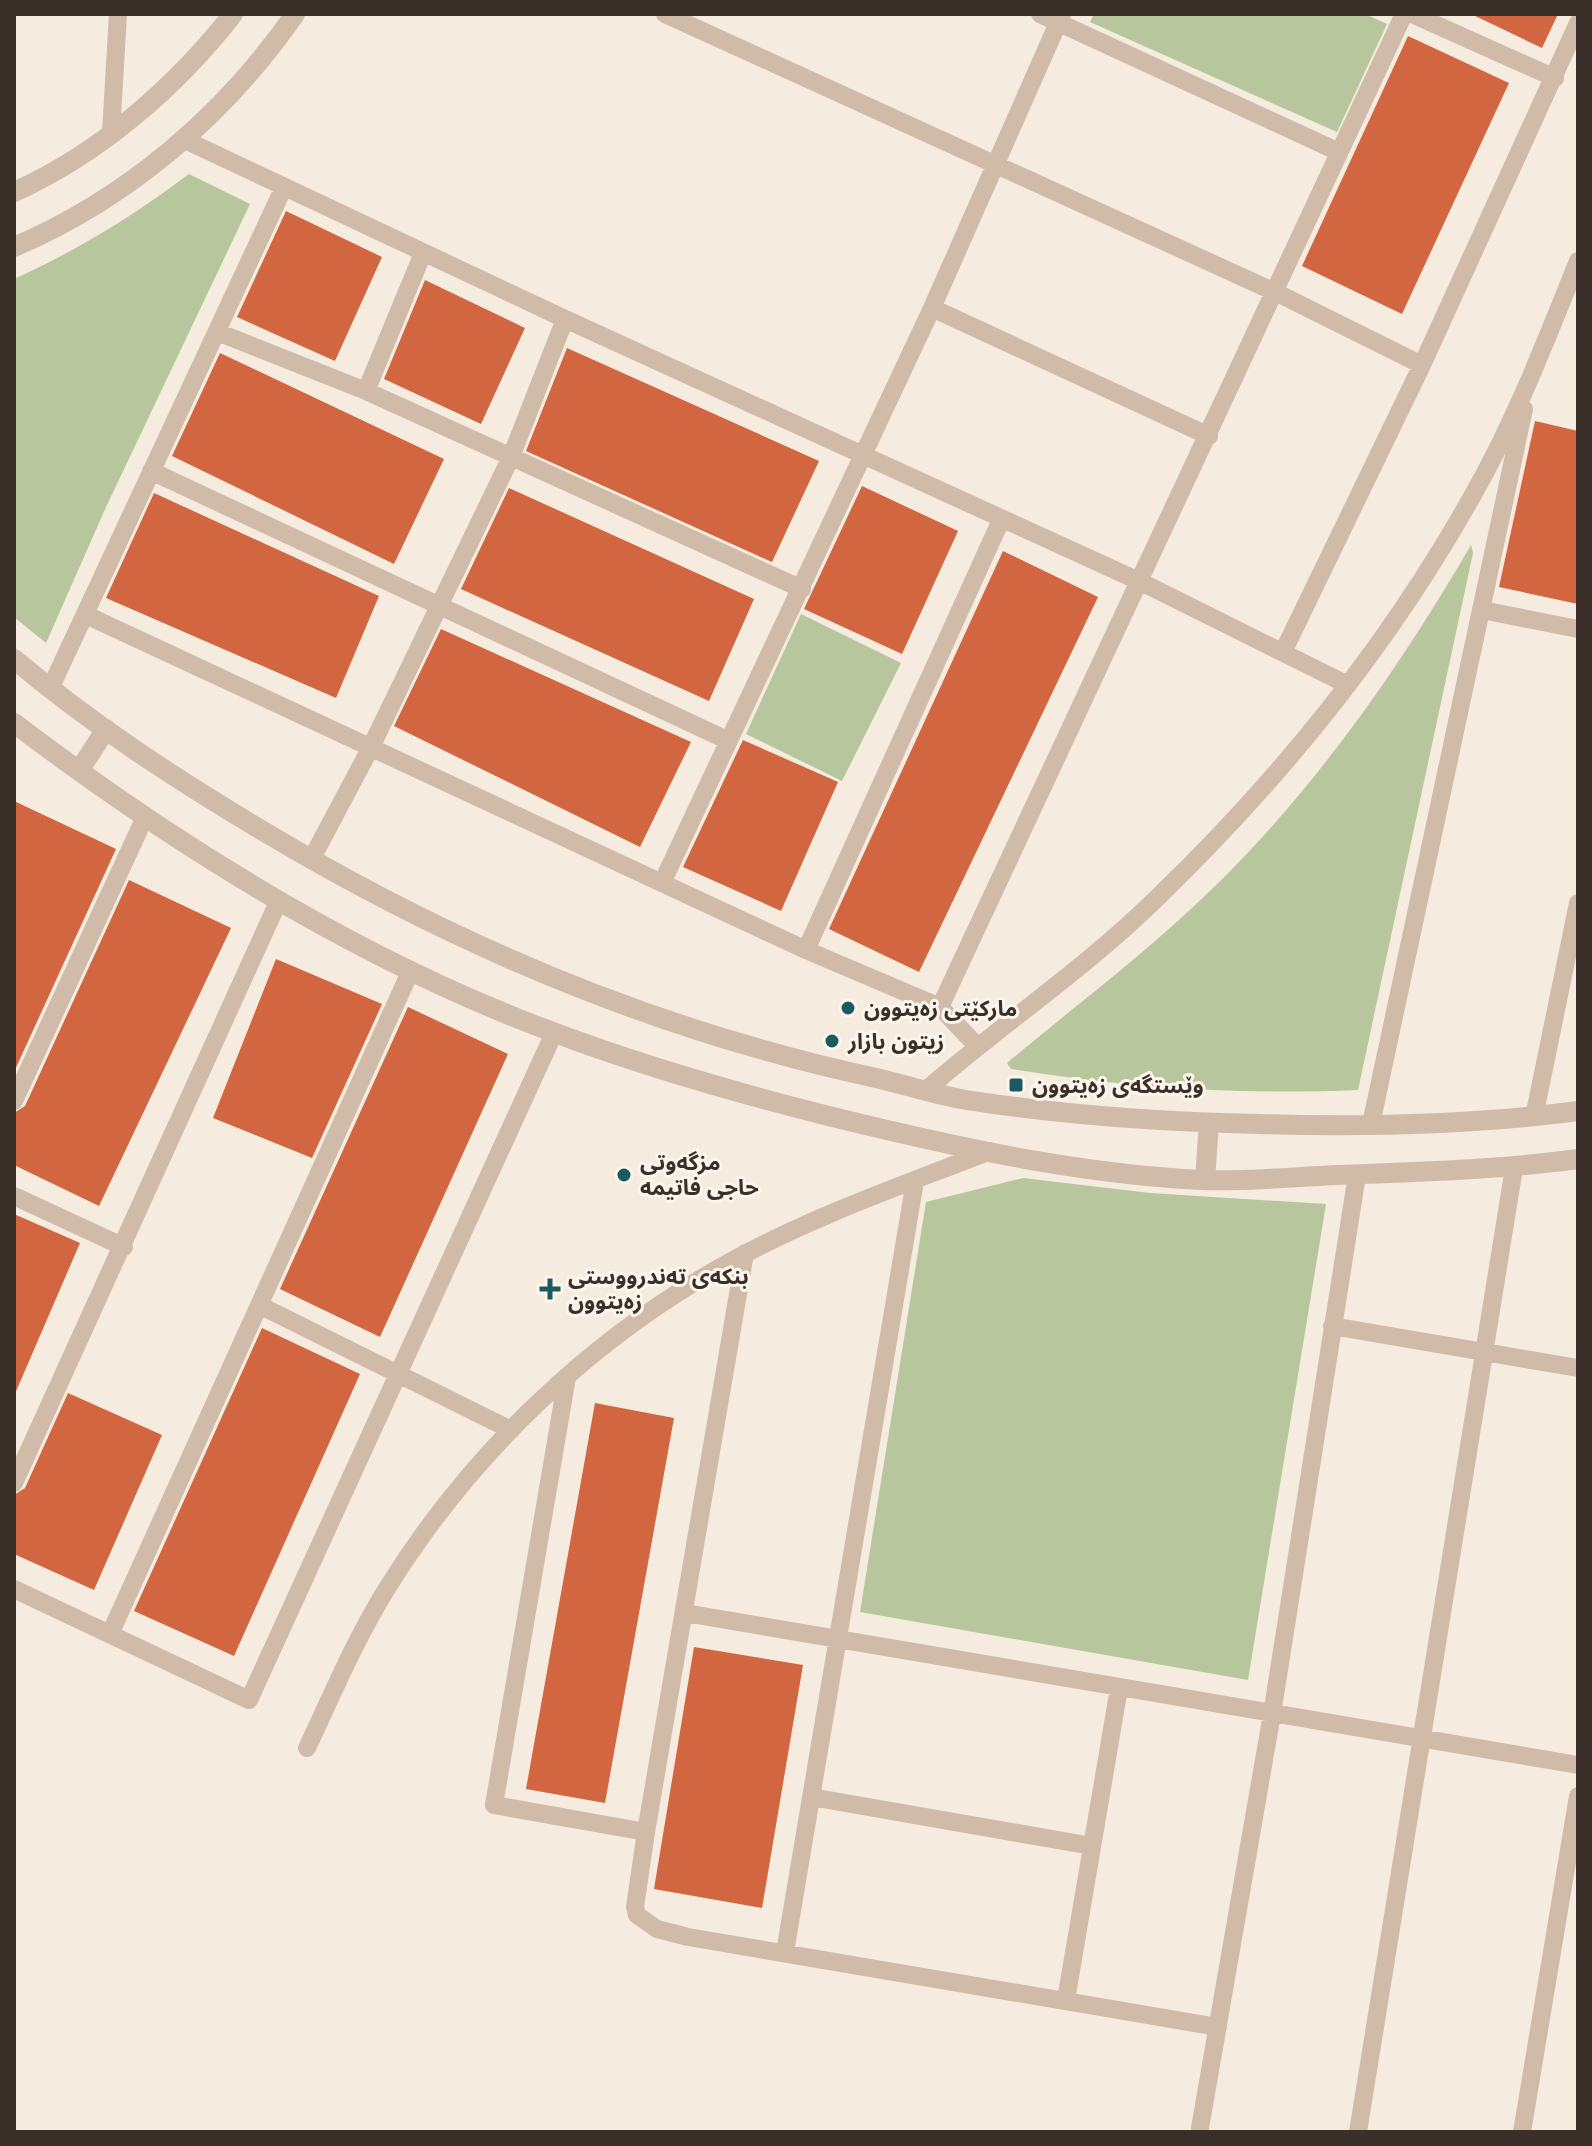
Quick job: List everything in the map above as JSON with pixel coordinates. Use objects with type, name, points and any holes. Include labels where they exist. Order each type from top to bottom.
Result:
[{"type":"street","points":[[111,133],[118,14]]},
{"type":"street","points":[[14,192],[82,154],[111,133],[187,68],[233,14]]},
{"type":"street","points":[[14,247],[79,215],[124,186],[183,139],[244,80],[295,14]]},
{"type":"street","points":[[665,14],[1275,292],[1422,365]]},
{"type":"street","points":[[1040,14],[1060,18],[1339,152]]},
{"type":"street","points":[[940,1007],[1404,14]]},
{"type":"street","points":[[1412,14],[1555,78]]},
{"type":"street","points":[[662,883],[932,308],[1060,18]]},
{"type":"street","points":[[1284,650],[1422,365],[1578,23]]},
{"type":"street","points":[[183,139],[565,319],[1141,582],[1284,650],[1348,685]]},
{"type":"street","points":[[50,689],[284,187]]},
{"type":"street","points":[[366,391],[423,253]]},
{"type":"street","points":[[926,1090],[977,1046],[1086,964],[1158,898],[1223,832],[1348,685],[1474,493],[1531,379],[1578,261]]},
{"type":"street","points":[[932,308],[1209,436]]},
{"type":"street","points":[[311,860],[371,747],[511,457],[565,319]]},
{"type":"street","points":[[217,332],[366,391],[802,589]]},
{"type":"street","points":[[1371,1124],[1482,610],[1498,521],[1531,379]]},
{"type":"street","points":[[151,471],[729,741]]},
{"type":"street","points":[[806,950],[1001,520]]},
{"type":"street","points":[[1482,610],[1578,629]]},
{"type":"street","points":[[86,615],[806,950],[940,1007],[977,1046]]},
{"type":"street","points":[[14,659],[50,689],[202,795],[402,910],[502,956],[641,1013],[777,1057],[962,1100],[1134,1121],[1371,1124],[1534,1117],[1578,1111]]},
{"type":"street","points":[[14,724],[145,817],[279,900],[411,970],[554,1033],[757,1099],[990,1151],[1132,1174],[1205,1180],[1514,1168],[1578,1159]]},
{"type":"street","points":[[79,771],[106,729]]},
{"type":"street","points":[[14,1101],[145,817]]},
{"type":"street","points":[[14,1483],[124,1247],[279,900]]},
{"type":"street","points":[[1534,1117],[1578,903]]},
{"type":"street","points":[[110,1634],[411,970]]},
{"type":"street","points":[[14,1589],[249,1700],[554,1033]]},
{"type":"street","points":[[1205,1180],[1209,1123]]},
{"type":"street","points":[[307,1748],[385,1591],[429,1526],[511,1430],[567,1377],[625,1330],[745,1253],[990,1151]]},
{"type":"street","points":[[1358,2132],[1514,1168]]},
{"type":"street","points":[[1200,2128],[1272,1714],[1357,1175]]},
{"type":"street","points":[[785,1952],[915,1181]]},
{"type":"street","points":[[14,1196],[124,1247]]},
{"type":"street","points":[[745,1253],[646,1832],[635,1907],[643,1922],[688,1937],[1218,2027]]},
{"type":"street","points":[[259,1305],[511,1430]]},
{"type":"street","points":[[1332,1326],[1578,1368]]},
{"type":"street","points":[[567,1377],[494,1805],[646,1832]]},
{"type":"street","points":[[685,1613],[1578,1765]]},
{"type":"street","points":[[1066,2000],[1119,1688]]},
{"type":"street","points":[[1522,2132],[1574,1851],[1578,1796]]},
{"type":"street","points":[[811,1797],[1092,1846]]},
{"type":"green space","points":[[1094,14],[1365,14],[1387,24],[1337,132],[1090,22]]},
{"type":"green space","points":[[189,174],[250,204],[106,507],[46,643],[14,617],[14,279],[104,231]]},
{"type":"green space","points":[[1471,545],[1473,553],[1358,1090],[1271,1092],[1184,1088],[1098,1081],[1011,1069],[1007,1063],[1159,938],[1264,835],[1303,790],[1375,695]]},
{"type":"green space","points":[[801,614],[901,663],[842,781],[746,734]]},
{"type":"green space","points":[[1023,1178],[1150,1193],[1326,1204],[1248,1680],[860,1612],[926,1202]]},
{"type":"building","points":[[1471,14],[1558,14],[1542,48]]},
{"type":"building","points":[[1408,36],[1509,83],[1402,314],[1302,266]]},
{"type":"building","points":[[286,211],[382,257],[335,361],[237,317]]},
{"type":"building","points":[[425,280],[525,328],[481,424],[384,379]]},
{"type":"building","points":[[567,348],[819,461],[772,562],[526,451]]},
{"type":"building","points":[[220,353],[444,459],[394,564],[172,456]]},
{"type":"building","points":[[1535,421],[1578,431],[1578,604],[1499,587]]},
{"type":"building","points":[[862,486],[958,531],[902,654],[804,609]]},
{"type":"building","points":[[509,488],[754,599],[709,701],[461,589]]},
{"type":"building","points":[[154,493],[379,596],[336,698],[106,598]]},
{"type":"building","points":[[1003,551],[1098,597],[919,972],[829,929]]},
{"type":"building","points":[[441,629],[691,742],[640,847],[394,726]]},
{"type":"building","points":[[743,740],[838,782],[781,911],[683,867]]},
{"type":"building","points":[[14,801],[116,849],[14,1072]]},
{"type":"building","points":[[129,880],[231,928],[99,1206],[14,1165],[14,1113],[25,1106]]},
{"type":"building","points":[[276,959],[382,1004],[312,1158],[213,1118]]},
{"type":"building","points":[[408,1007],[508,1054],[380,1337],[280,1289]]},
{"type":"building","points":[[14,1214],[80,1243],[14,1396]]},
{"type":"building","points":[[262,1328],[360,1374],[234,1656],[134,1611]]},
{"type":"building","points":[[68,1393],[162,1435],[94,1590],[14,1554],[14,1495],[25,1488]]},
{"type":"building","points":[[595,1403],[674,1418],[605,1803],[526,1789]]},
{"type":"building","points":[[694,1647],[803,1665],[762,1908],[654,1889]]},
{"type":"place","name":"مارکێتی زەیتوون","points":[[848,1008]]},
{"type":"place","name":"زيتون بازار","points":[[832,1041]]},
{"type":"place","name":"وێستگەی زەیتوون","points":[[1016,1085]]},
{"type":"place","name":"مزگەوتی حاجی فاتیمە","points":[[624,1175]]},
{"type":"place","name":"بنکەی تەندرووستی زەیتوون","points":[[550,1289]]}]
